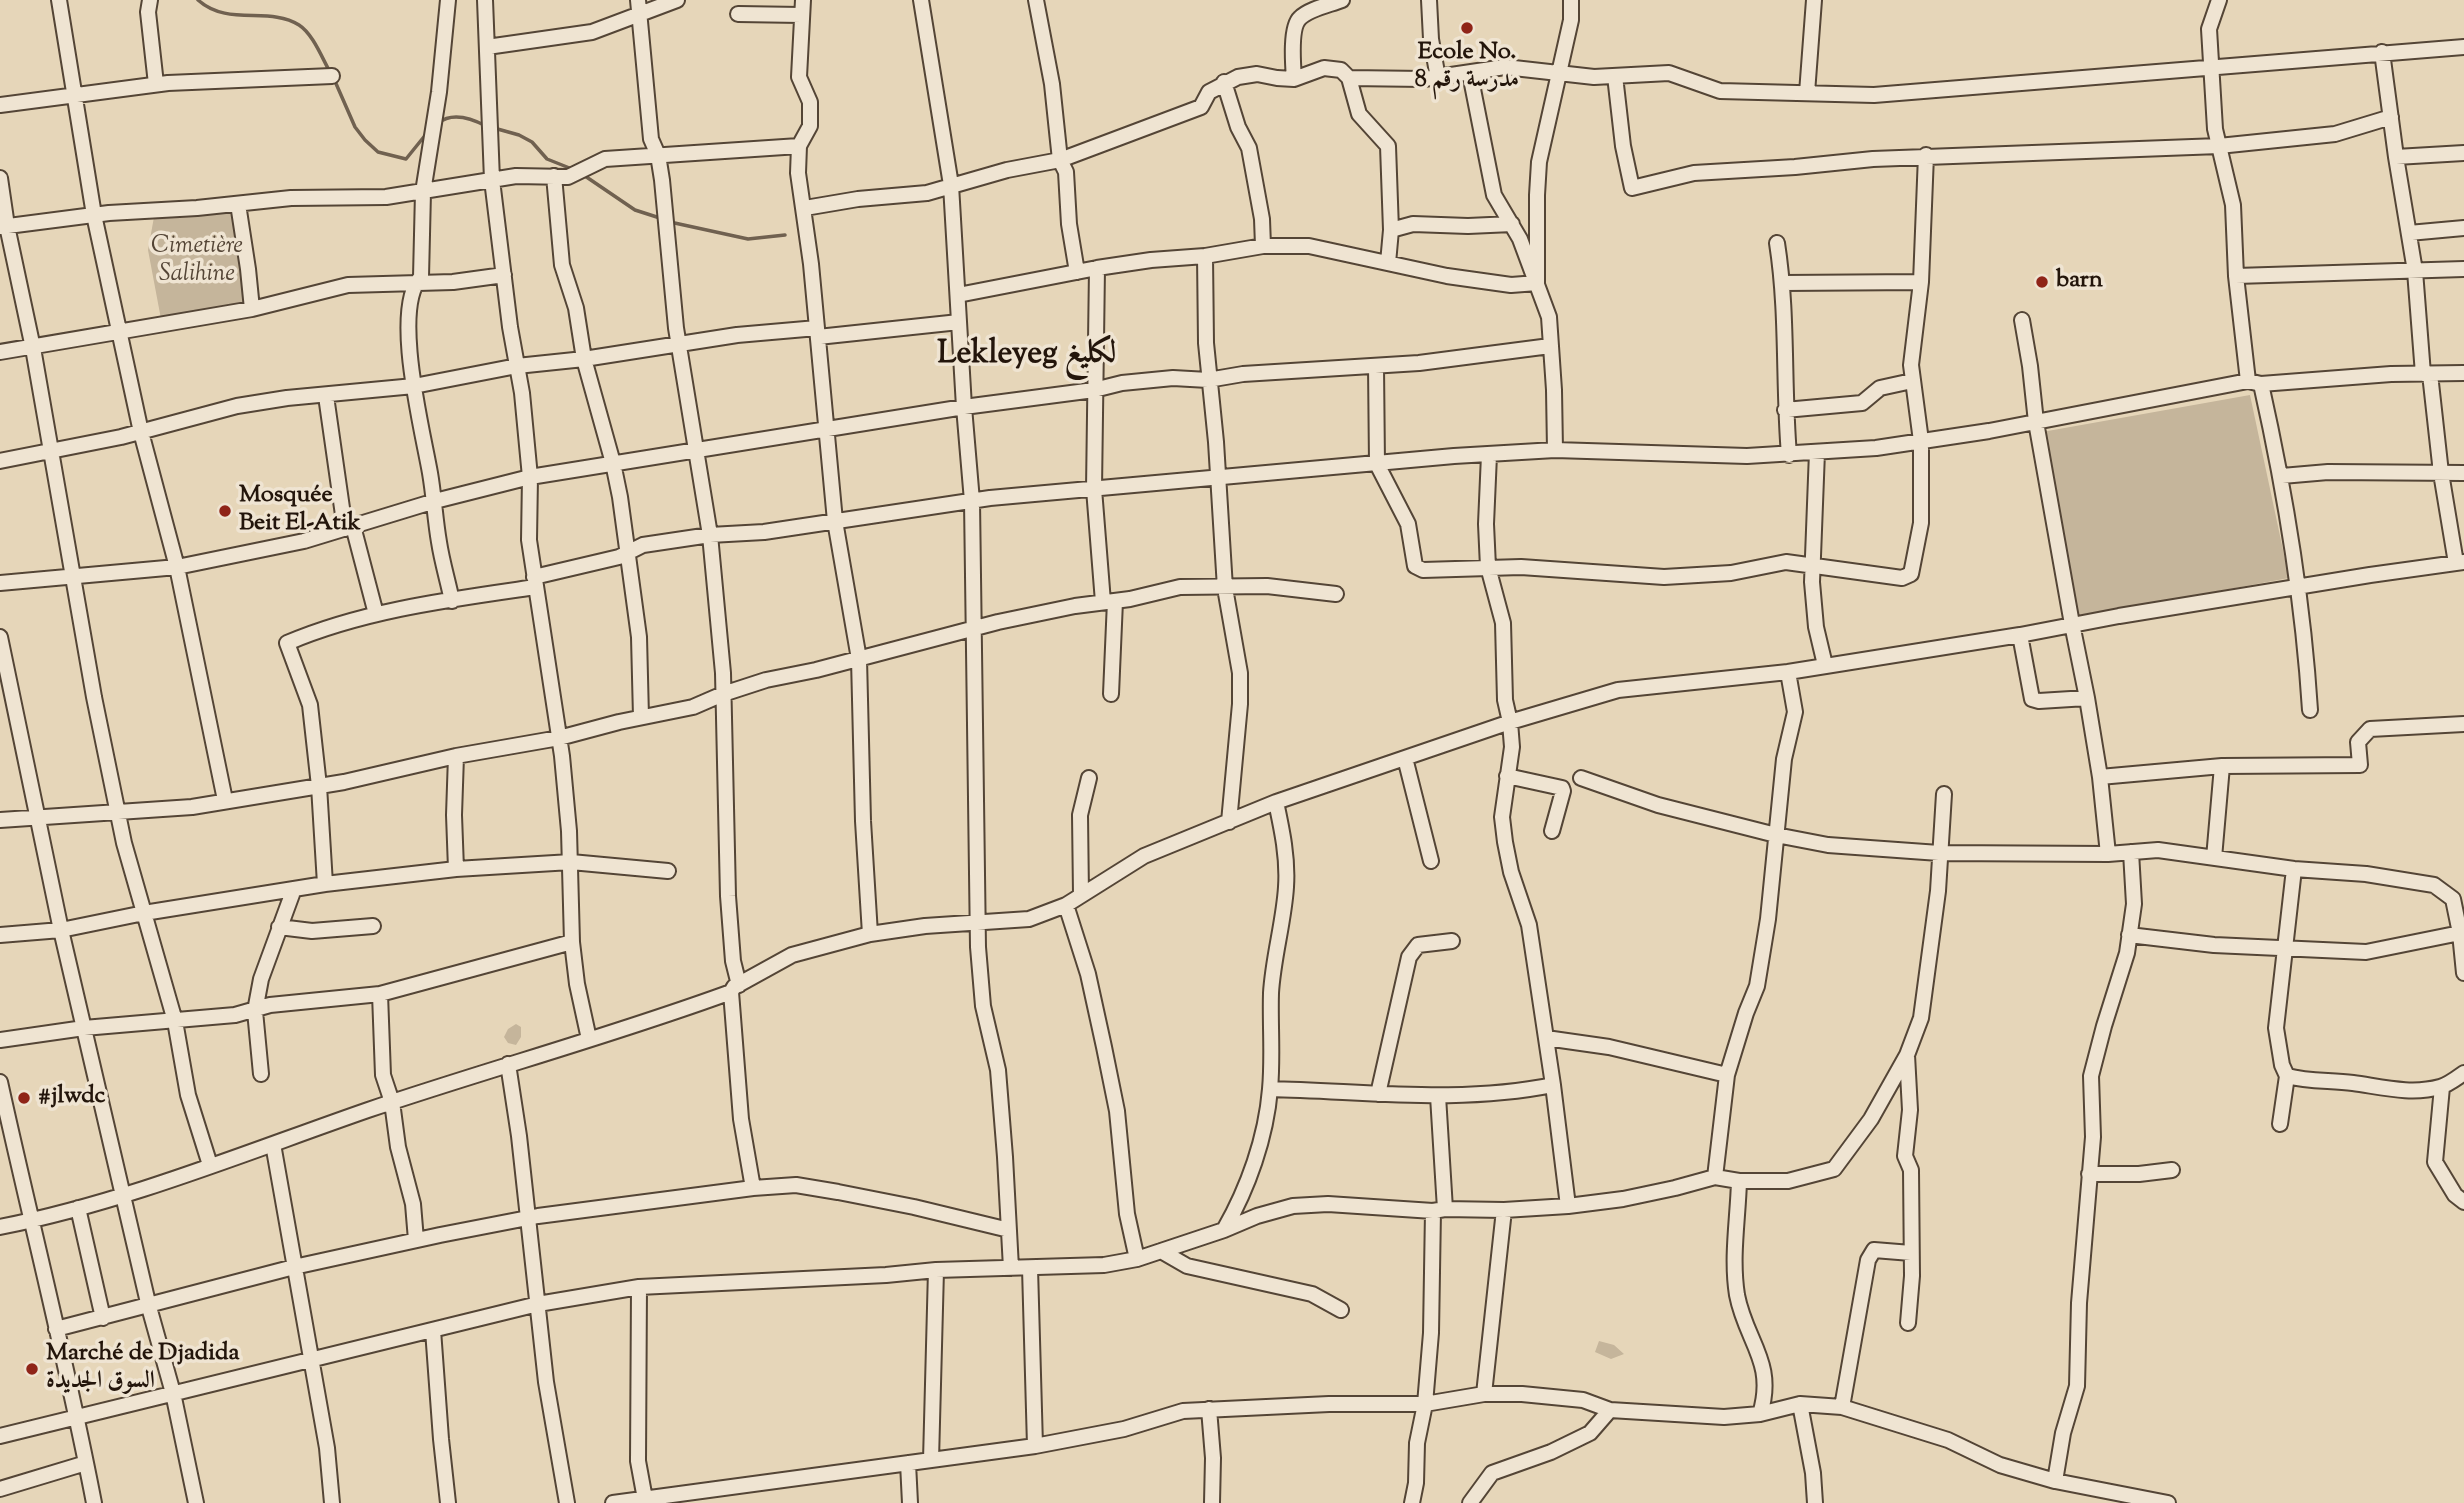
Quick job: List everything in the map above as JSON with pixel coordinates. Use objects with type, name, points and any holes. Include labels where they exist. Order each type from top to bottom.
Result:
[{"type":"street","points":[[59,0],[94,215],[141,432],[177,567],[225,800]]},
{"type":"street","points":[[150,0],[148,12],[156,84]]},
{"type":"street","points":[[448,0],[439,92],[423,192],[421,277],[415,283],[409,313],[409,352],[435,501],[439,543],[452,601]]},
{"type":"street","points":[[485,0],[492,180],[530,477],[529,540],[559,738],[571,862],[572,942],[577,984],[589,1039]]},
{"type":"street","points":[[638,0],[651,139],[658,155],[678,343],[710,536],[723,694],[728,896],[741,1119],[753,1188]]},
{"type":"street","points":[[639,15],[654,0]]},
{"type":"street","points":[[487,47],[592,32],[677,0]]},
{"type":"street","points":[[921,0],[951,185],[972,501],[977,886],[980,922],[978,947],[983,1006],[998,1070],[1011,1268]]},
{"type":"street","points":[[1036,0],[1052,83],[1060,160],[1066,172],[1069,224],[1077,272]]},
{"type":"street","points":[[1294,79],[1292,60],[1296,23],[1311,5],[1342,0]]},
{"type":"street","points":[[1429,0],[1430,39],[1438,78]]},
{"type":"street","points":[[1536,283],[1538,179],[1542,146],[1572,14],[1571,0]]},
{"type":"street","points":[[1807,93],[1814,0]]},
{"type":"street","points":[[2219,0],[2209,29],[2215,129],[2233,205],[2236,276],[2255,382],[2282,475],[2299,587],[2310,710]]},
{"type":"street","points":[[738,14],[802,7],[799,78],[810,102],[810,126],[799,146],[799,173],[818,333],[835,521],[859,659],[863,821],[870,934]]},
{"type":"street","points":[[1349,78],[1438,78],[1505,67],[1594,77],[1669,73],[1720,91],[1874,95],[2464,47]]},
{"type":"street","points":[[0,1227],[123,1195],[392,1102],[664,1017],[735,988],[792,955],[870,934],[925,926],[1030,919],[1066,905],[1144,856],[1276,803],[1510,722],[1619,690],[1788,672],[2460,563],[2441,472],[2416,271],[2396,157],[2382,52]]},
{"type":"street","points":[[805,208],[859,199],[927,193],[1007,170],[1060,160],[1201,107],[1209,92],[1238,76],[1257,74],[1294,79],[1324,68],[1340,70],[1349,78],[1359,114],[1388,146],[1391,230],[1388,263]]},
{"type":"street","points":[[1470,74],[1494,195],[1520,239],[1549,317],[1555,450]]},
{"type":"street","points":[[0,105],[156,84],[332,75]]},
{"type":"street","points":[[1615,76],[1623,146],[1632,188],[1694,173],[1773,169],[1926,155],[2219,146],[2335,134],[2391,117]]},
{"type":"street","points":[[1224,82],[1238,127],[1249,148],[1262,219],[1264,246]]},
{"type":"street","points":[[3,226],[94,215],[291,198],[386,197],[516,176],[568,177],[606,159],[799,146]]},
{"type":"street","points":[[2396,157],[2464,153]]},
{"type":"street","points":[[1376,366],[1377,464],[1408,524],[1415,566],[1423,570],[1521,567],[1664,577],[1731,573],[1786,562],[1902,578],[1911,575],[1921,523],[1921,441],[1912,381],[1913,346],[1921,282],[1926,155]]},
{"type":"street","points":[[554,176],[562,265],[576,308],[584,359],[612,463],[629,553],[639,637],[641,717]]},
{"type":"street","points":[[0,178],[3,226],[33,348],[72,578],[124,843],[175,1021],[188,1095],[211,1165]]},
{"type":"street","points":[[238,204],[251,309]]},
{"type":"street","points":[[1391,230],[1413,224],[1512,224]]},
{"type":"street","points":[[2409,233],[2464,228]]},
{"type":"street","points":[[1777,243],[1783,283],[1785,410],[1789,455]]},
{"type":"street","points":[[958,295],[1097,268],[1205,256],[1264,246],[1309,246],[1447,276],[1511,285],[1536,283]]},
{"type":"street","points":[[1205,256],[1208,380],[1219,477],[1225,588],[1240,683],[1229,822]]},
{"type":"street","points":[[1097,268],[1094,489],[1109,602],[1111,694]]},
{"type":"street","points":[[2236,276],[2464,270]]},
{"type":"street","points":[[0,352],[251,309],[348,285],[453,282],[504,275]]},
{"type":"street","points":[[1783,283],[1921,282]]},
{"type":"street","points":[[2022,320],[2036,422],[2088,698],[2108,854]]},
{"type":"street","points":[[0,461],[141,432],[237,406],[287,398],[414,386],[517,366],[584,359],[678,343],[960,322]]},
{"type":"street","points":[[0,583],[177,567],[304,541],[435,501],[530,477],[964,407],[1094,390],[1122,383],[1173,379],[1208,380],[1243,374],[1419,363],[1550,345]]},
{"type":"street","points":[[325,884],[320,786],[310,705],[286,643],[307,634],[376,614],[452,601],[535,582],[620,557],[643,545],[764,532],[972,501],[1454,456],[1555,450],[1747,456],[1876,448],[2255,382],[2464,373]]},
{"type":"street","points":[[1785,410],[1862,403],[1880,388],[1912,381]]},
{"type":"street","points":[[326,396],[349,527],[376,614]]},
{"type":"street","points":[[1817,452],[1811,566],[1816,627],[1825,665]]},
{"type":"street","points":[[1489,455],[1486,524],[1488,567],[1503,623],[1505,700],[1512,747],[1502,817],[1504,842],[1529,925],[1568,1206]]},
{"type":"street","points":[[2282,475],[2328,472],[2464,473]]},
{"type":"street","points":[[0,820],[192,807],[320,786],[456,756],[559,738],[693,707],[766,680],[1049,611],[1180,587],[1267,586],[1336,594]]},
{"type":"street","points":[[2020,635],[2032,699],[2039,701],[2088,698]]},
{"type":"street","points":[[0,637],[61,930],[149,1307],[173,1393],[196,1503]]},
{"type":"street","points":[[1715,1177],[1727,1075],[1757,986],[1768,919],[1784,759],[1795,712],[1788,672]]},
{"type":"street","points":[[2100,778],[2222,766],[2360,765],[2358,742],[2370,729],[2464,724]]},
{"type":"street","points":[[456,756],[456,869]]},
{"type":"street","points":[[1405,758],[1431,860]]},
{"type":"street","points":[[2214,858],[2222,766]]},
{"type":"street","points":[[1507,776],[1562,788],[1552,831]]},
{"type":"street","points":[[1081,895],[1080,815],[1089,778]]},
{"type":"street","points":[[1581,778],[1658,805],[1776,835],[1828,845],[1939,853],[2108,854],[2158,850],[2294,869],[2366,874],[2434,885],[2452,899],[2460,933],[2464,973]]},
{"type":"street","points":[[0,1436],[538,1304],[639,1287],[845,1278],[936,1270],[1104,1265],[1137,1259],[1224,1230],[1256,1216],[1293,1206],[1328,1204],[1439,1210],[1504,1210],[1568,1206],[1623,1199],[1715,1177],[1739,1181],[1788,1181],[1834,1170],[1871,1119],[1907,1055],[1921,1018],[1938,891],[1944,794]]},
{"type":"street","points":[[1224,1230],[1237,1208],[1256,1154],[1263,1132],[1270,1089],[1271,992],[1286,888],[1284,840],[1276,803]]},
{"type":"street","points":[[2055,1481],[2063,1433],[2077,1386],[2079,1303],[2093,1137],[2091,1076],[2127,953],[2134,904],[2131,852]]},
{"type":"street","points":[[0,935],[61,930],[144,913],[325,884],[456,869],[571,862],[668,871]]},
{"type":"street","points":[[2280,1124],[2287,1076],[2281,1065],[2276,1028],[2294,869]]},
{"type":"street","points":[[261,1073],[255,1011],[261,979],[294,889]]},
{"type":"street","points":[[1066,905],[1088,974],[1107,1060],[1117,1111],[1127,1214],[1137,1259]]},
{"type":"street","points":[[279,927],[312,930],[373,926]]},
{"type":"street","points":[[2129,935],[2214,944],[2366,953],[2460,933]]},
{"type":"street","points":[[1378,1094],[1409,957],[1418,945],[1452,941]]},
{"type":"street","points":[[0,1040],[84,1028],[235,1015],[270,1005],[380,994],[572,942]]},
{"type":"street","points":[[380,994],[383,1075],[392,1102],[398,1147],[413,1204],[416,1240]]},
{"type":"street","points":[[1546,1038],[1609,1047],[1727,1075]]},
{"type":"street","points":[[1907,1055],[1910,1110],[1905,1157],[1911,1170],[1908,1323]]},
{"type":"street","points":[[508,1064],[529,1218],[546,1382],[567,1503]]},
{"type":"street","points":[[2287,1076],[2308,1081],[2414,1090],[2442,1087],[2464,1073]]},
{"type":"street","points":[[0,1082],[30,1221],[78,1417],[94,1503]]},
{"type":"street","points":[[1270,1089],[1438,1096],[1521,1091],[1553,1085]]},
{"type":"street","points":[[2442,1087],[2435,1161],[2455,1195],[2464,1202]]},
{"type":"street","points":[[1412,1503],[1432,1333],[1439,1210],[1438,1096]]},
{"type":"street","points":[[273,1144],[327,1448],[332,1503]]},
{"type":"street","points":[[2089,1174],[2139,1174],[2172,1170]]},
{"type":"street","points":[[1739,1181],[1735,1273],[1738,1296],[1764,1366],[1766,1396],[1760,1414]]},
{"type":"street","points":[[56,1329],[149,1307],[294,1267],[416,1240],[529,1218],[753,1188],[796,1185],[817,1188],[914,1207],[1009,1230]]},
{"type":"street","points":[[78,1208],[103,1318]]},
{"type":"street","points":[[1485,1394],[1504,1210]]},
{"type":"street","points":[[1842,1407],[1868,1260],[1874,1250],[1911,1253]]},
{"type":"street","points":[[1161,1251],[1188,1266],[1311,1294],[1341,1310]]},
{"type":"street","points":[[1030,1268],[1035,1446]]},
{"type":"street","points":[[931,1460],[936,1270]]},
{"type":"street","points":[[639,1287],[638,1461],[645,1499]]},
{"type":"street","points":[[433,1330],[448,1503]]},
{"type":"street","points":[[613,1503],[1035,1446],[1124,1429],[1182,1411],[1329,1404],[1425,1404],[1485,1394],[1583,1399],[1610,1410],[1724,1417],[1760,1414],[1800,1404],[1842,1407],[1948,1440],[2000,1465],[2126,1499],[2168,1503]]},
{"type":"street","points":[[1800,1404],[1813,1473],[1815,1503]]},
{"type":"street","points":[[1209,1409],[1213,1458],[1212,1503]]},
{"type":"street","points":[[1470,1503],[1492,1473],[1551,1452],[1590,1433],[1610,1410]]},
{"type":"street","points":[[0,1489],[86,1463]]},
{"type":"street","points":[[908,1463],[910,1503]]},
{"type":"green space","name":"Cimetière Salihine","points":[[230,212],[240,245],[247,301],[161,319],[148,250],[154,217]]},
{"type":"green space","points":[[2250,395],[2289,578],[2078,617],[2042,432]]},
{"type":"green space","points":[[516,1024],[521,1027],[521,1037],[516,1045],[508,1043],[504,1037],[508,1029]]},
{"type":"green space","points":[[1599,1341],[1614,1345],[1624,1354],[1611,1359],[1595,1352]]},
{"type":"waterway","points":[[198,0],[222,13],[275,17],[299,25],[313,40],[330,72]]},
{"type":"waterway","points":[[334,79],[355,127],[378,152],[406,159],[427,133]]},
{"type":"waterway","points":[[438,123],[449,118],[462,117],[486,126]]},
{"type":"waterway","points":[[494,128],[519,135],[532,142],[547,159],[572,169]]},
{"type":"waterway","points":[[582,174],[635,210],[663,219]]},
{"type":"waterway","points":[[670,222],[748,239],[785,235]]},
{"type":"place","name":"Ecole No. 8 مدرسة رقم","points":[[1467,28]]},
{"type":"place","name":"barn","points":[[2042,282]]},
{"type":"place","name":"Mosquée Beit El-Atik","points":[[225,511]]},
{"type":"place","name":"#jlwdc","points":[[24,1098]]},
{"type":"place","name":"Marché de Djadida السوق الجديدة","points":[[32,1369]]},
{"type":"district","name":"Lekleyeg لكليغ","points":[[1027,357]]}]
